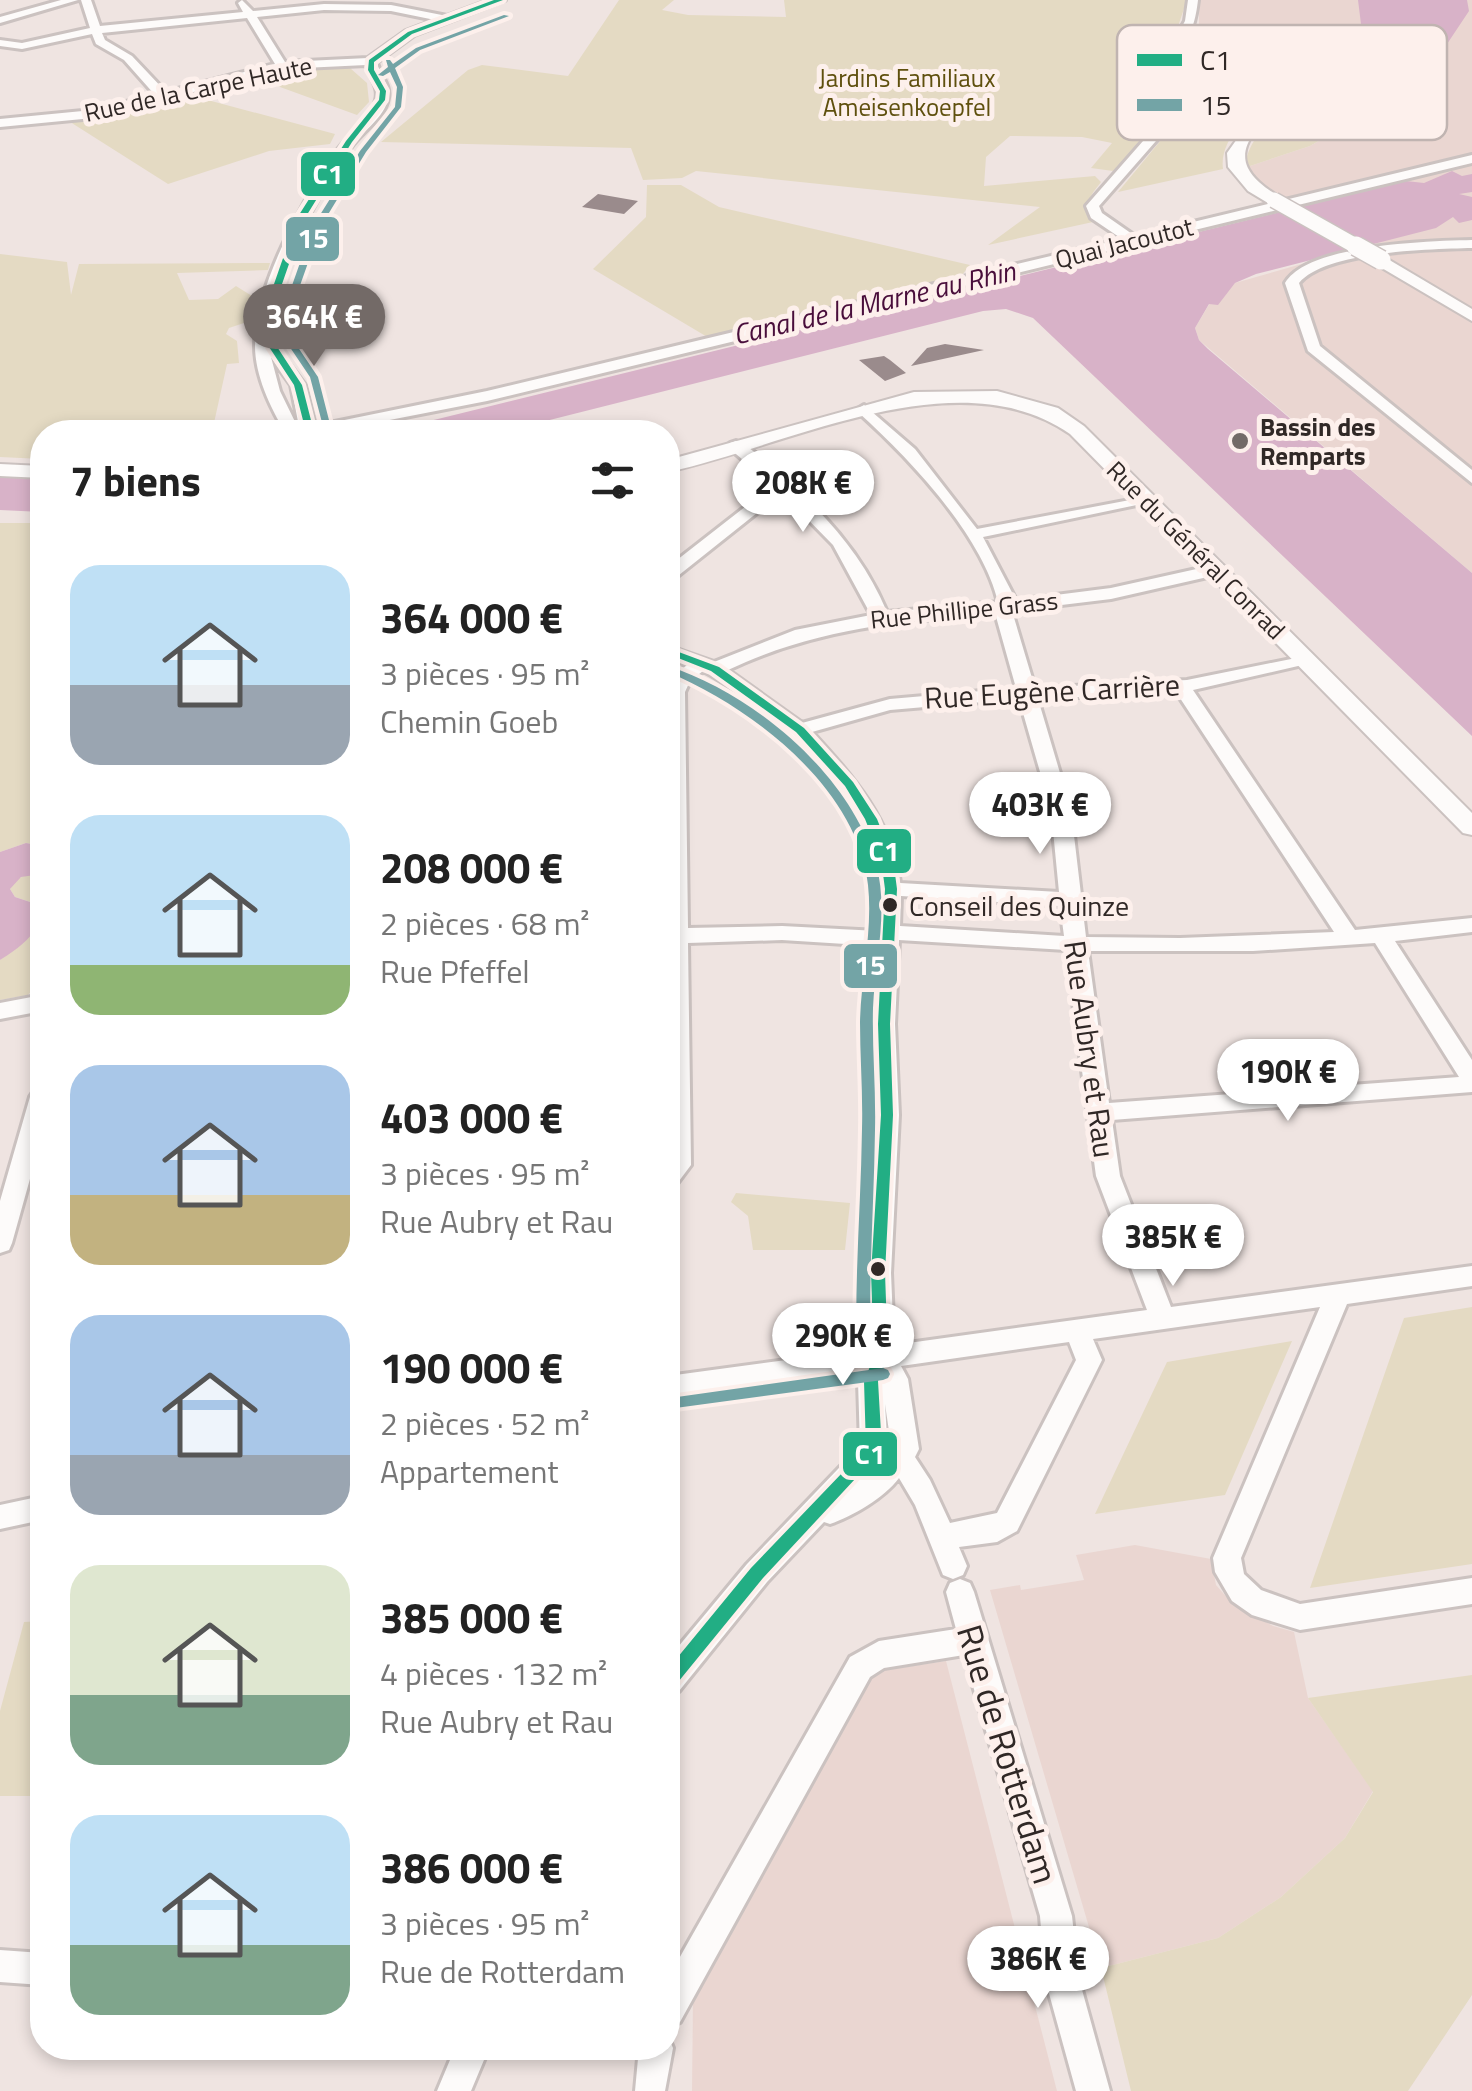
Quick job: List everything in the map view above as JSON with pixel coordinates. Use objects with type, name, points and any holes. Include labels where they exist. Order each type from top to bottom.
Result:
[{"type":"main road","points":[[1245,140],[1236,153],[1239,172],[1274,200],[1472,316]]},
{"type":"main road","name":"Rue du Général Conrad","points":[[680,462],[900,400],[954,394],[1031,404],[1068,422],[1219,569],[1472,827]]},
{"type":"main road","points":[[0,470],[30,471]]},
{"type":"street","points":[[1,21],[73,0]]},
{"type":"street","points":[[86,0],[100,42],[128,58],[164,97]]},
{"type":"street","points":[[241,0],[282,66]]},
{"type":"street","points":[[288,420],[262,350],[262,334],[301,218],[349,141],[382,100],[383,91],[371,70],[371,61],[396,40],[500,0]]},
{"type":"street","points":[[1188,25],[1193,0]]},
{"type":"street","points":[[0,43],[22,46],[96,30],[363,6],[446,18]]},
{"type":"street","points":[[1190,21],[1192,25]]},
{"type":"street","name":"Rue de la Carpe Haute","points":[[0,123],[93,114],[282,66],[371,61]]},
{"type":"street","points":[[1134,241],[1102,220],[1092,206],[1152,140]]},
{"type":"street","name":"Quai Jacoutot","points":[[368,420],[487,396],[1472,158]]},
{"type":"street","points":[[1472,244],[1393,246],[1308,268],[1292,283],[1312,348],[1472,478]]},
{"type":"street","points":[[262,334],[298,385],[305,420]]},
{"type":"street","name":"Rue Aubry et Rau","points":[[864,410],[928,469],[975,534],[1007,600],[1005,606],[1027,694],[1061,810],[1075,944],[1108,1176],[1163,1319]]},
{"type":"street","points":[[736,446],[841,540],[866,576],[881,618]]},
{"type":"street","points":[[680,566],[781,486]]},
{"type":"street","points":[[975,534],[1145,498]]},
{"type":"street","points":[[680,551],[693,555]]},
{"type":"street","name":"Rue Phillipe Grass","points":[[708,666],[790,634],[881,618],[1075,600],[1219,569]]},
{"type":"street","points":[[680,656],[708,666],[800,730],[835,765],[861,801],[888,859],[891,890],[884,1024],[887,1115],[878,1273],[881,1356],[871,1382],[874,1450],[864,1466],[758,1573],[680,1667]]},
{"type":"street","name":"Rue Eugène Carrière","points":[[800,730],[861,708],[913,698],[1181,686],[1305,659]]},
{"type":"street","points":[[680,683],[708,666]]},
{"type":"street","points":[[1181,686],[1350,939]]},
{"type":"street","points":[[891,890],[1070,900]]},
{"type":"street","points":[[680,936],[782,933],[1075,944],[1230,945],[1382,937],[1472,925]]},
{"type":"street","points":[[1100,1112],[1472,1080],[1382,937]]},
{"type":"street","points":[[0,1011],[30,1006]]},
{"type":"street","points":[[0,1243],[5,1204],[30,1132]]},
{"type":"street","points":[[680,1385],[1472,1276]]},
{"type":"street","points":[[1338,1294],[1227,1558],[1228,1579],[1238,1592],[1274,1611],[1300,1617],[1472,1591]]},
{"type":"street","points":[[940,1537],[997,1529],[1007,1522],[1088,1360],[1077,1330]]},
{"type":"street","points":[[804,1528],[882,1480],[900,1458],[906,1439],[896,1384],[881,1356]]},
{"type":"street","name":"Rue de Rotterdam","points":[[876,1428],[922,1488],[956,1579],[1056,1916],[1062,1978],[1093,2091]]},
{"type":"street","points":[[0,1517],[30,1511]]},
{"type":"street","points":[[680,1989],[860,1667],[880,1656],[974,1640]]},
{"type":"street","points":[[0,1966],[30,1968]]},
{"type":"street","points":[[454,2091],[467,2060]]},
{"type":"street","points":[[650,2086],[654,2060]]},
{"type":"shaded area","points":[[1199,0],[1472,0],[1472,573],[1199,340],[1195,328],[1210,303],[1235,283],[1365,246],[1264,188],[1244,168],[1320,140],[1447,140],[1447,25],[1199,25]]},
{"type":"shaded area","points":[[1358,0],[1467,0],[1469,11],[1447,44],[1447,25],[1361,25]]},
{"type":"shaded area","name":"Bassin des Remparts","points":[[1452,171],[1462,176],[1472,174],[1472,192],[1459,194],[1472,197],[1472,220],[1459,223],[1453,217],[1436,228],[1256,274],[1235,283],[1218,305],[1209,304],[1195,328],[1208,349],[1472,573],[1472,736],[1033,318],[1006,309],[983,311],[550,420],[434,420],[1406,181],[1424,183]]},
{"type":"shaded area","points":[[0,477],[30,478],[30,511],[0,510]]},
{"type":"shaded area","points":[[30,844],[30,876],[21,877],[10,889],[15,897],[30,902],[30,935],[0,960],[0,852]]},
{"type":"shaded area","points":[[1135,1545],[1211,1559],[1216,1585],[1230,1601],[1273,1626],[1294,1632],[1308,1698],[1373,1791],[1345,1838],[1281,1897],[1218,1938],[1101,1968],[990,1590],[1020,1585],[1021,1590],[1084,1580],[1076,1555]]},
{"type":"shaded area","points":[[946,1661],[1057,2091],[692,2091],[693,1999],[869,1679],[879,1671]]},
{"type":"green space","name":"Jardins Familiaux Ameisenkoepfel","points":[[619,0],[674,0],[662,10],[688,15],[786,17],[784,0],[1187,0],[1178,25],[1117,25],[1117,140],[1146,140],[1113,171],[1091,168],[1112,143],[1082,137],[1010,136],[986,157],[984,186],[1095,176],[1101,182],[1088,206],[1093,222],[988,245],[1040,207],[696,171],[682,178],[643,180],[631,148],[381,142],[468,70],[482,65],[568,76]]},
{"type":"green space","points":[[333,66],[350,68],[367,83],[369,102],[357,115],[258,79]]},
{"type":"green space","points":[[189,95],[335,134],[330,144],[269,151],[168,184],[67,120]]},
{"type":"green space","points":[[1161,140],[1230,140],[1223,169],[1118,192]]},
{"type":"green space","points":[[1254,140],[1320,140],[1244,168]]},
{"type":"green space","points":[[647,185],[681,185],[719,207],[970,265],[962,275],[709,338],[593,269],[646,217]]},
{"type":"green space","points":[[0,254],[67,262],[71,295],[79,264],[270,263],[268,270],[177,273],[189,300],[218,299],[236,286],[252,296],[250,321],[229,328],[226,334],[237,341],[239,363],[227,364],[215,420],[30,420],[30,458],[0,457]]},
{"type":"green space","points":[[0,523],[30,523],[30,844],[0,852]]},
{"type":"green space","points":[[30,874],[30,902],[15,897],[10,889],[15,880]]},
{"type":"green space","points":[[30,934],[28,995],[0,1000],[0,960]]},
{"type":"green space","points":[[736,1193],[850,1203],[845,1250],[753,1250],[748,1216],[731,1202]]},
{"type":"green space","points":[[1472,1307],[1472,1564],[1310,1588],[1404,1318]]},
{"type":"green space","points":[[1292,1341],[1225,1495],[1095,1514],[1167,1362]]},
{"type":"green space","points":[[24,1622],[30,1622],[30,1796],[0,1796],[0,1711]]},
{"type":"green space","points":[[1472,1675],[1472,1995],[1408,2091],[1131,2091],[1101,1968],[1218,1938],[1281,1897],[1345,1838],[1373,1792],[1308,1698]]},
{"type":"building","points":[[598,194],[638,201],[624,214],[582,207]]},
{"type":"building","points":[[945,344],[984,350],[911,366],[927,348]]},
{"type":"building","points":[[884,356],[906,373],[885,381],[859,360]]},
{"type":"transit line","name":"C1","points":[[371,61],[410,33],[500,0]]},
{"type":"transit line","name":"15","points":[[381,75],[418,49],[506,16]]},
{"type":"transit line","name":"C1","points":[[307,420],[298,385],[262,330],[301,218],[349,141],[382,100],[383,91],[371,70],[371,61]]},
{"type":"transit line","name":"15","points":[[325,420],[314,377],[281,328],[317,226],[363,151],[398,107],[400,87],[388,61]]},
{"type":"transit line","name":"C1","points":[[680,656],[715,669],[800,730],[849,784],[871,819],[887,859],[891,889],[884,1024],[887,1115],[878,1273],[881,1357],[871,1381],[874,1450],[757,1573],[680,1666]]},
{"type":"transit line","name":"15","points":[[680,674],[730,699],[790,744],[840,801],[858,831],[870,863],[875,917],[867,1022],[864,1358]]},
{"type":"transit line","name":"15","points":[[680,1403],[883,1374]]},
{"type":"place","name":"Bassin des Remparts","points":[[1240,441]]},
{"type":"place","name":"Conseil des Quinze","points":[[890,905]]},
{"type":"water label","name":"Canal de la Marne au Rhin","points":[[874,302]]}]
